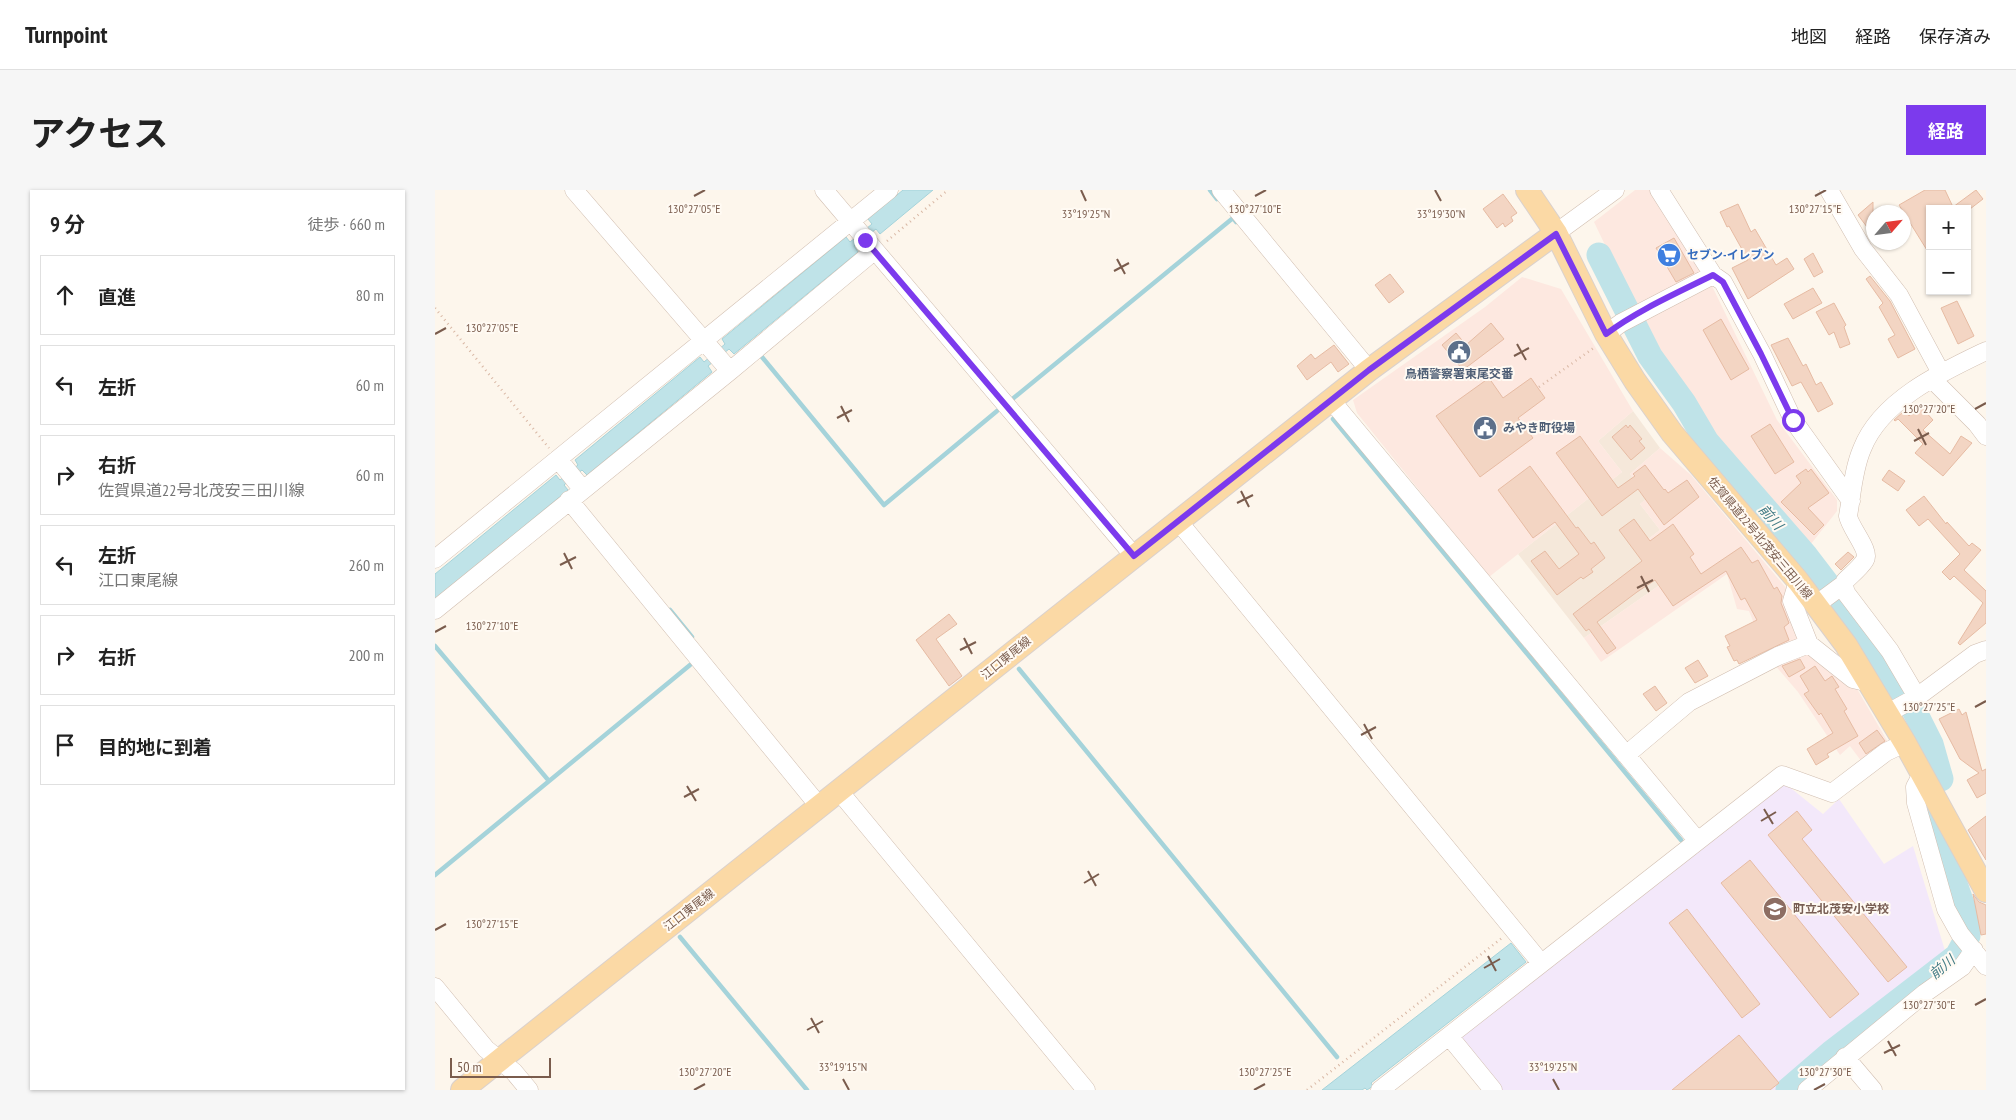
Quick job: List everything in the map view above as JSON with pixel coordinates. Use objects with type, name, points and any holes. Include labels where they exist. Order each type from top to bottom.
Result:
[{"type":"main road","name":"佐賀県道22号北茂安三田川線","points":[[1527,190],[1556,234],[1608,334],[1635,381],[1672,433],[1798,581],[1832,593],[1870,682],[1903,705],[1905,743],[1986,891]]},
{"type":"main road","name":"江口東尾線","points":[[462,1090],[1369,370],[1556,234]]},
{"type":"street","points":[[573,190],[716,356]]},
{"type":"street","points":[[824,190],[1134,556]]},
{"type":"street","points":[[435,610],[570,480],[716,356],[862,236],[889,190]]},
{"type":"street","points":[[1221,190],[1369,370]]},
{"type":"street","points":[[1556,234],[1615,190]]},
{"type":"street","points":[[1659,190],[1713,275],[1723,282],[1793,420],[1851,501]]},
{"type":"street","points":[[1829,190],[1863,248],[1899,295],[1937,376],[1986,436]]},
{"type":"street","points":[[435,559],[570,480],[716,356],[862,236]]},
{"type":"street","points":[[1608,334],[1639,313],[1713,275]]},
{"type":"street","points":[[1832,593],[1866,559],[1866,552],[1849,523],[1854,473],[1862,447],[1875,426],[1895,404],[1937,376],[1986,351]]},
{"type":"street","points":[[1331,400],[1697,840]]},
{"type":"street","points":[[570,480],[819,806]]},
{"type":"street","points":[[1177,521],[1541,963]]},
{"type":"street","points":[[1798,581],[1792,601],[1809,644],[1853,679],[1870,682]]},
{"type":"street","points":[[1832,593],[1846,593],[1890,652],[1903,705],[1975,654],[1986,650]]},
{"type":"street","points":[[1626,755],[1689,702],[1778,656],[1809,644]]},
{"type":"street","points":[[1380,1090],[1781,775],[1831,793],[1885,752],[1905,743]]},
{"type":"street","points":[[1807,1090],[1925,993],[1962,966],[1976,950],[1946,909],[1916,803],[1915,787],[1922,774]]},
{"type":"street","points":[[839,791],[1086,1090]]},
{"type":"street","points":[[435,987],[486,1049],[514,1072],[529,1090]]},
{"type":"street","points":[[1449,1036],[1493,1090]]},
{"type":"street","points":[[1845,1057],[1873,1090]]},
{"type":"path","points":[[862,236],[948,190]]},
{"type":"path","points":[[435,308],[570,480]]},
{"type":"path","points":[[1539,387],[1608,334]]},
{"type":"path","points":[[1307,1090],[1513,929]]},
{"type":"shaded area","points":[[1635,190],[1654,190],[1712,286],[1777,420],[1837,500],[1837,511],[1807,549],[1713,440],[1657,353],[1594,222]]},
{"type":"shaded area","points":[[1522,277],[1561,289],[1633,411],[1598,441],[1622,472],[1489,577],[1357,413],[1353,400],[1485,307]]},
{"type":"shaded area","points":[[1633,411],[1660,448],[1630,474],[1648,498],[1640,504],[1660,530],[1647,540],[1674,575],[1584,638],[1518,554],[1622,472],[1598,441]]},
{"type":"shaded area","points":[[1660,448],[1691,475],[1787,589],[1805,647],[1856,687],[1889,744],[1862,762],[1850,746],[1840,755],[1798,692],[1767,656],[1749,611],[1737,609],[1727,574],[1601,662],[1584,638],[1674,575],[1647,540],[1660,530],[1640,504],[1647,498],[1630,474]]},
{"type":"shaded area","name":"町立北茂安小学校","points":[[1782,781],[1823,814],[1839,799],[1884,864],[1913,846],[1946,954],[1780,1090],[1497,1090],[1458,1034]]},
{"type":"water","points":[[903,190],[933,190],[880,234],[876,229],[854,246],[858,252],[734,354],[729,349],[708,366],[712,372],[587,475],[582,470],[564,485],[568,490],[435,599],[435,574],[556,475],[560,480],[578,465],[575,460],[700,357],[704,362],[725,344],[722,339],[846,237],[850,242],[872,224],[868,219]]},
{"type":"water","points":[[1511,943],[1526,962],[1371,1083],[1373,1086],[1367,1090],[1365,1088],[1362,1090],[1322,1090]]},
{"type":"building","points":[[1925,190],[1945,190],[1952,205],[1926,205],[1926,249],[1911,224],[1911,205],[1899,205]]},
{"type":"building","points":[[1976,190],[1983,199],[1971,208],[1971,205],[1956,205]]},
{"type":"building","points":[[1503,194],[1517,213],[1511,217],[1513,221],[1505,227],[1503,223],[1497,228],[1483,209]]},
{"type":"building","points":[[1738,204],[1751,232],[1755,229],[1776,265],[1787,258],[1794,269],[1748,299],[1732,268],[1748,260],[1729,226],[1727,227],[1720,212]]},
{"type":"building","points":[[1866,208],[1866,226],[1858,215]]},
{"type":"building","points":[[1674,238],[1694,273],[1676,282],[1656,248]]},
{"type":"building","points":[[1813,253],[1823,272],[1814,277],[1804,259]]},
{"type":"building","points":[[1390,274],[1404,292],[1389,303],[1375,285]]},
{"type":"building","points":[[1870,276],[1890,301],[1915,349],[1898,358],[1888,339],[1895,335],[1879,307],[1883,303],[1866,279]]},
{"type":"building","points":[[1813,288],[1822,303],[1793,319],[1784,304]]},
{"type":"building","points":[[1957,301],[1974,336],[1958,344],[1941,308]]},
{"type":"building","points":[[1834,303],[1846,325],[1844,327],[1850,344],[1840,348],[1834,332],[1829,335],[1816,312]]},
{"type":"building","points":[[1721,319],[1749,369],[1731,380],[1703,330]]},
{"type":"building","points":[[1491,323],[1504,339],[1463,370],[1442,345],[1456,333],[1466,345]]},
{"type":"building","points":[[1788,338],[1803,366],[1806,364],[1816,385],[1821,382],[1833,404],[1818,412],[1801,382],[1792,386],[1771,345]]},
{"type":"building","points":[[1334,345],[1349,364],[1338,372],[1331,362],[1307,380],[1297,366],[1311,354],[1315,359]]},
{"type":"building","name":"みやき町役場","points":[[1489,378],[1503,398],[1531,378],[1545,398],[1518,418],[1533,438],[1480,477],[1436,416]]},
{"type":"building","points":[[1922,408],[1933,420],[1923,430],[1950,454],[1961,436],[1972,443],[1943,476],[1915,453],[1923,444],[1898,419],[1894,420],[1904,411],[1909,416],[1913,412],[1915,415]]},
{"type":"building","points":[[1770,424],[1794,462],[1775,474],[1751,436]]},
{"type":"building","points":[[1626,425],[1628,428],[1630,425],[1642,439],[1639,441],[1645,448],[1631,460],[1612,437]]},
{"type":"building","points":[[1580,436],[1618,488],[1635,476],[1633,474],[1645,465],[1668,493],[1687,480],[1699,497],[1664,525],[1638,489],[1602,516],[1556,453]]},
{"type":"building","points":[[1530,466],[1576,528],[1578,527],[1591,544],[1594,542],[1605,558],[1591,569],[1593,572],[1583,579],[1581,577],[1557,595],[1531,561],[1545,551],[1559,569],[1579,554],[1555,522],[1533,538],[1498,490]]},
{"type":"building","points":[[1806,469],[1808,472],[1811,469],[1829,493],[1808,508],[1824,525],[1814,535],[1781,502],[1801,483],[1796,476]]},
{"type":"building","points":[[1889,470],[1905,481],[1898,491],[1882,480]]},
{"type":"building","points":[[1924,496],[1946,524],[1947,522],[1969,546],[1972,543],[1981,550],[1964,570],[1986,591],[1986,623],[1960,645],[1958,643],[1983,603],[1954,576],[1950,580],[1942,572],[1960,554],[1928,519],[1919,526],[1906,510]]},
{"type":"building","points":[[1634,519],[1650,541],[1673,524],[1694,554],[1690,557],[1701,574],[1741,547],[1752,563],[1758,560],[1774,589],[1777,587],[1782,596],[1781,603],[1789,623],[1784,627],[1789,640],[1739,664],[1737,660],[1734,661],[1727,647],[1730,646],[1725,636],[1757,620],[1745,598],[1741,600],[1726,571],[1673,606],[1655,580],[1637,592],[1597,622],[1616,648],[1607,654],[1589,629],[1586,631],[1573,614],[1642,561],[1619,530]]},
{"type":"building","points":[[1848,552],[1854,557],[1841,570],[1835,564]]},
{"type":"building","points":[[949,614],[957,624],[936,639],[962,676],[949,686],[916,640]]},
{"type":"building","points":[[1800,659],[1805,668],[1789,677],[1782,666]]},
{"type":"building","points":[[1698,660],[1708,676],[1695,683],[1685,668]]},
{"type":"building","points":[[1815,666],[1825,681],[1832,676],[1839,687],[1835,689],[1847,709],[1844,711],[1858,736],[1827,754],[1829,757],[1816,765],[1807,749],[1833,733],[1821,713],[1819,715],[1804,694],[1809,691],[1800,676]]},
{"type":"building","points":[[1655,686],[1667,703],[1656,711],[1643,694]]},
{"type":"building","points":[[1959,709],[1962,715],[1966,712],[1982,771],[1986,769],[1986,793],[1977,798],[1967,780],[1979,773],[1960,759],[1939,719]]},
{"type":"building","points":[[1877,730],[1885,741],[1866,754],[1859,743]]},
{"type":"building","points":[[1797,811],[1812,830],[1802,839],[1907,967],[1888,982],[1768,835]]},
{"type":"building","points":[[1986,816],[1986,860],[1968,830]]},
{"type":"building","points":[[1750,860],[1859,994],[1830,1018],[1721,883]]},
{"type":"building","points":[[1973,894],[1979,902],[1986,905],[1986,934],[1981,935]]},
{"type":"building","points":[[1687,909],[1760,1004],[1742,1018],[1669,923]]},
{"type":"building","points":[[1739,1035],[1779,1083],[1770,1090],[1672,1090]]},
{"type":"waterway","points":[[1210,190],[1217,199]]},
{"type":"waterway","points":[[1010,401],[1233,218],[1236,222]]},
{"type":"waterway","name":"前川","points":[[1599,255],[1650,356],[1684,403],[1707,442],[1806,556],[1842,603],[1883,668],[1910,702],[1931,744],[1941,779]]},
{"type":"waterway","points":[[762,357],[884,505],[997,411]]},
{"type":"waterway","points":[[1333,419],[1681,840]]},
{"type":"waterway","points":[[670,610],[692,637]]},
{"type":"waterway","points":[[435,646],[549,781]]},
{"type":"waterway","points":[[435,875],[690,665]]},
{"type":"waterway","points":[[1019,669],[1337,1057]]},
{"type":"waterway","name":"前川","points":[[1788,1090],[1831,1053],[1957,956],[1968,936],[1968,921],[1941,844],[1934,815]]},
{"type":"waterway","points":[[680,937],[807,1090]]},
{"type":"place","name":"セブン-イレブン","points":[[1669,255]]},
{"type":"place","name":"鳥栖警察署東尾交番","points":[[1459,352]]},
{"type":"place","name":"みやき町役場","points":[[1485,428]]},
{"type":"place","name":"町立北茂安小学校","points":[[1775,909]]},
{"type":"route","points":[[865,240],[1134,556],[1369,370],[1556,234],[1606,334],[1639,313],[1713,275],[1723,282],[1793,420]]}]
